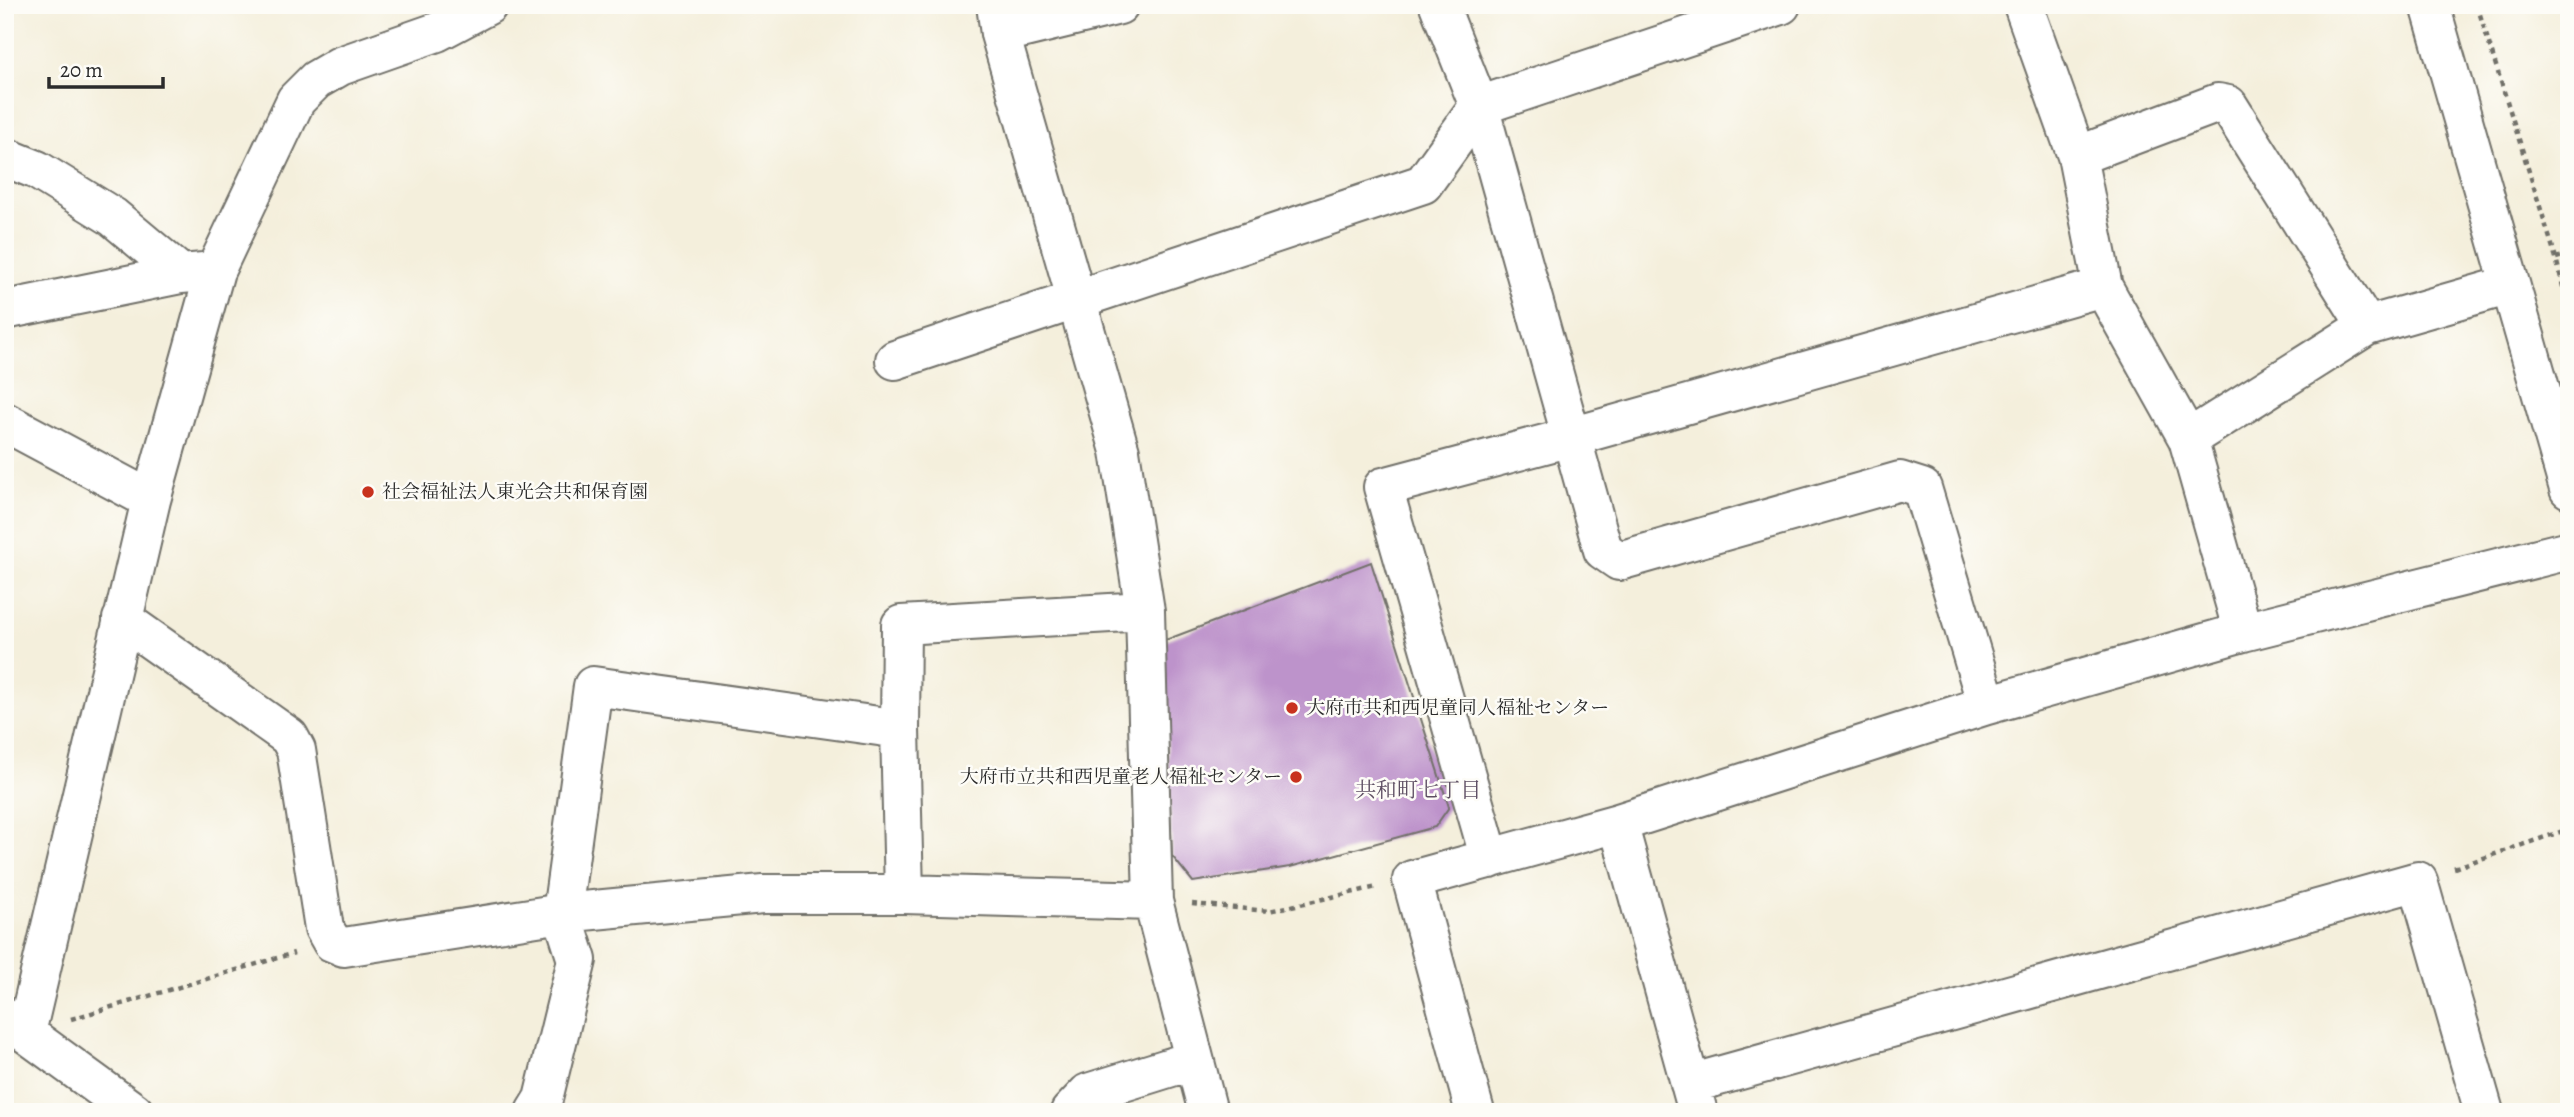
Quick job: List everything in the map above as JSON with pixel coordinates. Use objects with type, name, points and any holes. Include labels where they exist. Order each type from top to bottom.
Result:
[{"type":"street","points":[[134,1112],[12,1029],[122,619],[151,500],[198,272],[296,100],[316,80],[340,66],[437,32],[488,5]]},
{"type":"street","points":[[1119,5],[998,20],[1120,451],[1145,611],[1153,901],[1208,1112]]},
{"type":"street","points":[[1439,5],[1479,106],[1602,550],[1619,561],[1900,481],[1922,488],[1987,705]]},
{"type":"street","points":[[895,360],[1423,184],[1479,106],[1782,5]]},
{"type":"street","points":[[2023,5],[2077,156],[2103,287],[2188,439],[2243,632]]},
{"type":"street","points":[[2430,5],[2569,489]]},
{"type":"street","points":[[2077,156],[2217,103],[2228,105],[2367,326]]},
{"type":"street","points":[[5,157],[37,170],[198,272]]},
{"type":"street","points":[[5,310],[198,272]]},
{"type":"street","points":[[2188,439],[2367,326],[2510,285]]},
{"type":"street","points":[[1490,859],[1383,487],[1571,437],[2103,287]]},
{"type":"street","points":[[5,422],[151,500]]},
{"type":"street","points":[[1475,1112],[1412,880],[1618,823],[1987,705],[2243,632],[2569,550]]},
{"type":"street","points":[[904,894],[900,729],[901,625],[1145,611]]},
{"type":"street","points":[[122,619],[289,737],[296,750],[324,928],[332,942],[344,947],[562,913],[763,894],[904,894],[1153,901]]},
{"type":"street","points":[[536,1112],[542,1099],[577,960],[562,913],[593,686],[900,729]]},
{"type":"street","points":[[1618,823],[1694,1098],[2418,881],[2484,1112]]},
{"type":"street","points":[[1070,1112],[1088,1093],[1194,1060]]},
{"type":"path","points":[[2477,5],[2556,258],[2569,311]]},
{"type":"path","points":[[2556,258],[2569,254]]},
{"type":"path","points":[[2418,881],[2569,829]]},
{"type":"path","points":[[1153,901],[1269,911],[1412,880]]},
{"type":"path","points":[[12,1029],[332,942]]},
{"type":"building","name":"大府市共和西児童同人福祉センター","points":[[1371,562],[1449,807],[1435,827],[1290,867],[1193,882],[1172,856],[1163,641]]},
{"type":"place","name":"社会福祉法人東光会共和保育園","points":[[368,492]]},
{"type":"place","name":"大府市共和西児童同人福祉センター","points":[[1292,708]]},
{"type":"place","name":"大府市立共和西児童老人福祉センター","points":[[1296,777]]},
{"type":"district","name":"共和町七丁目","points":[[1418,790]]}]
